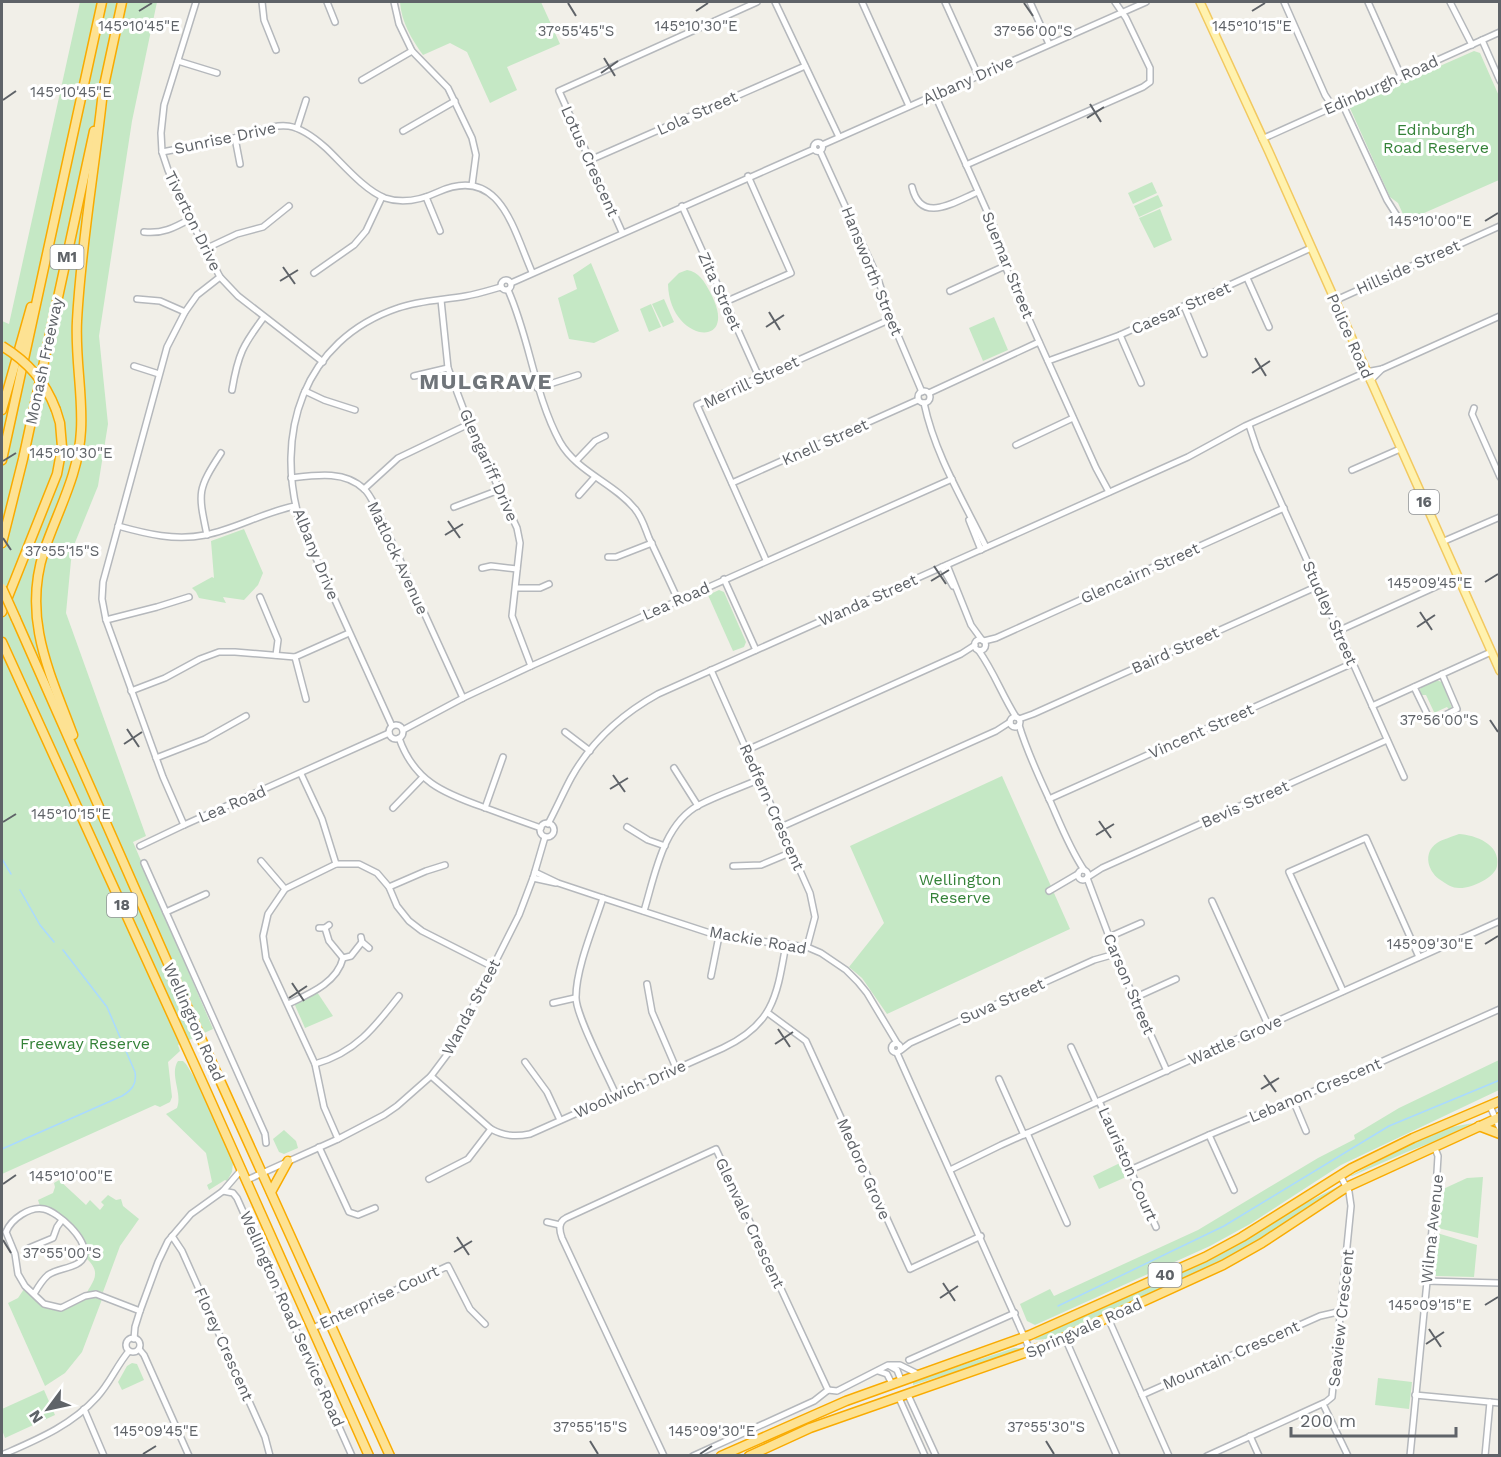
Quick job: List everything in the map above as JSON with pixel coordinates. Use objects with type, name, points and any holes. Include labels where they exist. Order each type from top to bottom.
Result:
[{"type":"highway","name":"Monash Freeway","points":[[2,460],[102,2]]},
{"type":"highway","name":"Monash Freeway","points":[[2,543],[23,459],[122,2]]},
{"type":"highway","points":[[92,790],[47,662],[38,631],[35,600],[44,551],[71,486],[78,457],[81,430],[77,322],[103,91]]},
{"type":"highway","points":[[2,410],[49,244]]},
{"type":"highway","points":[[2,346],[19,357],[43,383],[60,423],[62,447],[57,474],[2,612]]},
{"type":"highway","name":"Wellington Road","points":[[2,588],[390,1455]]},
{"type":"highway","name":"Wellington Road","points":[[3,645],[247,1179],[369,1455]]},
{"type":"highway","points":[[182,1037],[198,1030]]},
{"type":"highway","name":"Springvale Road","points":[[721,1455],[810,1415],[901,1380],[1025,1337],[1217,1251],[1340,1175],[1413,1138],[1500,1101]]},
{"type":"highway","name":"Springvale Road","points":[[749,1455],[808,1429],[1031,1352],[1065,1338],[1241,1256],[1347,1187],[1498,1117]]},
{"type":"highway","points":[[1479,1126],[1500,1132]]},
{"type":"highway","points":[[271,1192],[288,1161]]},
{"type":"highway","points":[[901,1380],[903,1397]]},
{"type":"highway","points":[[892,1384],[903,1397]]},
{"type":"main road","name":"Police Road","points":[[1200,2],[1457,578],[1494,652],[1500,671]]},
{"type":"street","name":"Tiverton Drive","points":[[196,2],[164,105],[161,133],[162,152],[168,170],[220,277],[238,296],[322,362]]},
{"type":"street","points":[[262,2],[264,20],[276,50]]},
{"type":"street","points":[[327,2],[335,22]]},
{"type":"street","points":[[394,2],[399,24],[412,51],[448,88],[472,138],[477,155],[472,185]]},
{"type":"street","name":"Lotus Crescent","points":[[621,232],[559,91],[757,2]]},
{"type":"street","points":[[775,2],[839,137]]},
{"type":"street","points":[[862,2],[909,106]]},
{"type":"street","points":[[945,2],[978,75]]},
{"type":"street","points":[[1030,2],[1049,45]]},
{"type":"street","points":[[966,165],[1150,82],[1150,68],[1126,18],[1115,2]]},
{"type":"street","name":"Albany Drive","points":[[817,150],[814,144],[817,142],[822,145],[1146,2]]},
{"type":"street","points":[[1284,2],[1331,108]]},
{"type":"street","points":[[1368,2],[1401,76]]},
{"type":"street","points":[[1450,2],[1470,45]]},
{"type":"street","name":"Edinburgh Road","points":[[1262,139],[1500,32]]},
{"type":"street","points":[[1482,40],[1500,81]]},
{"type":"street","points":[[362,80],[412,51]]},
{"type":"street","points":[[178,61],[217,73]]},
{"type":"street","name":"Lola Street","points":[[590,160],[805,66]]},
{"type":"street","name":"Suemar Street","points":[[935,95],[994,227],[1005,266],[1107,493]]},
{"type":"street","points":[[297,128],[306,100]]},
{"type":"street","points":[[403,131],[455,101]]},
{"type":"street","points":[[1342,103],[1387,200],[1399,219]]},
{"type":"street","name":"Sunrise Drive","points":[[162,152],[235,138],[266,127],[279,125],[297,128],[319,142],[370,189],[382,197]]},
{"type":"street","points":[[235,138],[240,164]]},
{"type":"street","points":[[508,290],[511,283],[532,272],[748,176],[817,150]]},
{"type":"street","name":"Hansworth Street","points":[[817,150],[877,276],[891,319],[922,392]]},
{"type":"street","points":[[725,302],[791,273],[748,176]]},
{"type":"street","points":[[314,273],[354,245],[366,231],[382,197],[405,201],[426,197],[451,186],[472,185],[497,199],[532,272]]},
{"type":"street","points":[[912,187],[915,199],[926,207],[939,209],[978,192]]},
{"type":"street","points":[[426,197],[440,231]]},
{"type":"street","points":[[205,249],[237,234],[263,227],[289,206]]},
{"type":"street","name":"Zita Street","points":[[682,206],[759,377]]},
{"type":"street","points":[[144,232],[157,234],[165,232],[190,219]]},
{"type":"street","name":"Hillside Street","points":[[1334,300],[1500,226]]},
{"type":"street","name":"Caesar Street","points":[[1048,361],[1120,335],[1311,248]]},
{"type":"street","points":[[950,291],[1005,266]]},
{"type":"street","points":[[184,825],[156,758],[106,620],[102,599],[103,582],[168,347],[185,312],[197,295],[220,277]]},
{"type":"street","points":[[1247,278],[1269,327]]},
{"type":"street","points":[[511,283],[504,280],[501,287],[508,290],[522,323],[537,388],[560,442],[576,461],[595,477],[619,492],[637,511],[678,600]]},
{"type":"street","name":"Albany Drive","points":[[392,726],[301,525],[295,506],[291,478],[289,457],[291,431],[305,391],[322,362],[354,331],[399,307],[467,296],[501,287]]},
{"type":"street","points":[[137,299],[160,301],[185,312]]},
{"type":"street","name":"Glengariff Drive","points":[[441,300],[448,368],[469,424],[517,528],[519,543],[512,616],[531,666]]},
{"type":"street","points":[[1184,306],[1204,354]]},
{"type":"street","points":[[1370,381],[1382,369],[1500,316]]},
{"type":"street","points":[[232,390],[236,365],[243,345],[264,317]]},
{"type":"street","name":"Merrill Street","points":[[766,560],[697,405],[891,319]]},
{"type":"street","points":[[1120,335],[1142,383]]},
{"type":"street","points":[[983,549],[928,423],[921,402],[922,392],[929,393],[1039,342]]},
{"type":"street","points":[[134,366],[159,374]]},
{"type":"street","points":[[414,376],[448,368]]},
{"type":"street","name":"Wanda Street","points":[[548,824],[571,778],[590,750],[607,731],[635,708],[658,694],[1188,457],[1247,426],[1366,372],[1382,369]]},
{"type":"street","points":[[537,388],[578,375]]},
{"type":"street","points":[[305,391],[355,410]]},
{"type":"street","points":[[921,402],[928,401],[929,393]]},
{"type":"street","name":"Knell Street","points":[[732,483],[921,402]]},
{"type":"street","points":[[1474,408],[1472,414],[1500,477]]},
{"type":"street","points":[[1017,445],[1073,418]]},
{"type":"street","points":[[364,489],[398,458],[469,424]]},
{"type":"street","name":"Studley Street","points":[[1247,426],[1404,777]]},
{"type":"street","points":[[576,461],[595,441],[605,436]]},
{"type":"street","points":[[1352,470],[1400,448]]},
{"type":"street","points":[[207,535],[200,503],[201,486],[221,453]]},
{"type":"street","name":"Matlock Avenue","points":[[291,478],[319,474],[337,475],[364,489],[375,506],[463,698]]},
{"type":"street","points":[[579,495],[595,477]]},
{"type":"street","name":"Lea Road","points":[[403,730],[531,666],[952,479]]},
{"type":"street","points":[[453,507],[499,490]]},
{"type":"street","points":[[118,526],[153,536],[207,535],[279,509],[295,506]]},
{"type":"street","name":"Glencairn Street","points":[[747,750],[1284,508]]},
{"type":"street","points":[[1442,542],[1500,517]]},
{"type":"street","points":[[608,557],[616,557],[652,543]]},
{"type":"street","points":[[482,568],[491,566],[517,569]]},
{"type":"street","name":"Carson Street","points":[[945,566],[1093,897],[1167,1071]]},
{"type":"street","points":[[1338,631],[1457,578]]},
{"type":"street","points":[[724,579],[756,650]]},
{"type":"street","points":[[516,588],[540,588],[549,584]]},
{"type":"street","name":"Baird Street","points":[[781,827],[1318,586]]},
{"type":"street","points":[[106,620],[157,608],[189,597]]},
{"type":"street","points":[[260,597],[278,639],[276,655]]},
{"type":"street","points":[[131,691],[165,678],[200,659],[219,652],[295,657],[349,633]]},
{"type":"street","points":[[1372,706],[1494,652]]},
{"type":"street","points":[[295,657],[306,699]]},
{"type":"street","name":"Vincent Street","points":[[1049,799],[1353,663]]},
{"type":"street","name":"Redfern Crescent","points":[[711,670],[815,907],[814,927],[807,947]]},
{"type":"street","points":[[1414,687],[1430,720],[1433,721],[1457,709],[1442,674]]},
{"type":"street","points":[[156,758],[205,739],[246,717]]},
{"type":"street","points":[[399,725],[403,730],[403,735],[399,738],[392,738],[389,733],[392,726],[399,725]]},
{"type":"street","points":[[565,732],[590,750]]},
{"type":"street","name":"Lea Road","points":[[140,846],[389,733]]},
{"type":"street","points":[[399,738],[412,765],[423,777],[450,796],[541,828],[548,824],[553,828],[553,832],[550,836],[545,837],[541,834],[541,828]]},
{"type":"street","name":"Bevis Street","points":[[1049,891],[1387,740]]},
{"type":"street","points":[[485,808],[503,757]]},
{"type":"street","points":[[674,768],[698,806]]},
{"type":"street","points":[[301,774],[322,819],[336,864]]},
{"type":"street","points":[[393,808],[423,777]]},
{"type":"street","points":[[644,911],[665,846],[676,826],[698,806],[760,779]]},
{"type":"street","points":[[627,827],[648,840],[665,846]]},
{"type":"street","name":"Wanda Street","points":[[247,1179],[369,1124],[398,1106],[431,1076],[452,1048],[524,903],[545,837]]},
{"type":"street","points":[[1343,991],[1289,872],[1366,838],[1419,957]]},
{"type":"street","points":[[733,866],[761,865],[792,852]]},
{"type":"street","points":[[261,861],[285,889]]},
{"type":"street","name":"Wellington Road","points":[[144,863],[265,1134],[266,1143]]},
{"type":"street","points":[[338,1139],[324,1107],[315,1064],[266,958],[263,936],[268,914],[285,889],[336,864],[359,864],[377,873],[389,887],[397,906],[409,921],[422,931],[493,966]]},
{"type":"street","points":[[389,887],[426,871],[445,866]]},
{"type":"street","name":"Mackie Road","points":[[534,875],[719,936],[807,947],[834,961],[858,982],[877,1009],[898,1048],[902,1062],[1031,1352]]},
{"type":"street","points":[[166,912],[206,894]]},
{"type":"street","points":[[603,898],[580,972],[575,998],[580,1015],[616,1095]]},
{"type":"street","points":[[1212,901],[1268,1025]]},
{"type":"street","name":"Wattle Grove","points":[[950,1168],[1500,921]]},
{"type":"street","points":[[1109,938],[1141,923]]},
{"type":"street","points":[[288,1004],[321,988],[342,966],[343,958],[329,941],[324,927]]},
{"type":"street","points":[[711,976],[719,936]]},
{"type":"street","points":[[343,958],[351,956],[361,939],[369,948]]},
{"type":"street","name":"Woolwich Drive","points":[[431,1076],[491,1129],[501,1134],[517,1136],[530,1134],[736,1042],[751,1031],[768,1013],[779,987],[786,944]]},
{"type":"street","name":"Suva Street","points":[[898,1048],[1114,950]]},
{"type":"street","points":[[1134,998],[1176,979]]},
{"type":"street","points":[[647,984],[652,1012],[676,1068]]},
{"type":"street","points":[[315,1064],[326,1061],[352,1047],[373,1030],[399,996]]},
{"type":"street","points":[[553,1003],[575,998]]},
{"type":"street","name":"Lebanon Crescent","points":[[1130,1170],[1500,1009]]},
{"type":"street","name":"Medoro Grove","points":[[768,1013],[806,1041],[910,1269],[981,1236]]},
{"type":"street","name":"Lauriston Court","points":[[1071,1047],[1156,1227]]},
{"type":"street","points":[[525,1062],[547,1092],[560,1120]]},
{"type":"street","points":[[999,1079],[1067,1223]]},
{"type":"street","points":[[1293,1101],[1306,1131]]},
{"type":"street","points":[[1490,1106],[1498,1117],[1500,1132]]},
{"type":"street","points":[[429,1179],[468,1159],[491,1129]]},
{"type":"street","points":[[1209,1135],[1234,1190]]},
{"type":"street","name":"Wilma Avenue","points":[[1410,1455],[1438,1170],[1438,1156],[1434,1146]]},
{"type":"street","points":[[319,1147],[349,1212],[358,1215],[375,1208]]},
{"type":"street","name":"Glenvale Crescent","points":[[560,1225],[566,1218],[716,1149],[828,1390]]},
{"type":"street","points":[[134,1339],[135,1326],[161,1254],[172,1236],[195,1210],[223,1191],[242,1169]]},
{"type":"street","name":"Seaview Crescent","points":[[1207,1455],[1325,1403],[1331,1398],[1334,1391],[1351,1206],[1347,1187],[1340,1175]]},
{"type":"street","name":"Wellington Road Service Road","points":[[223,1191],[236,1196],[352,1455]]},
{"type":"street","points":[[34,1294],[48,1275],[78,1263],[84,1257],[80,1239],[62,1220],[45,1209],[36,1209],[19,1217],[7,1228],[6,1235],[15,1254],[18,1274],[25,1286],[44,1304],[56,1308],[96,1294],[140,1311]]},
{"type":"street","points":[[29,1248],[53,1238],[62,1220]]},
{"type":"street","points":[[547,1222],[560,1225],[562,1238],[664,1455]]},
{"type":"street","name":"Florey Crescent","points":[[172,1236],[183,1251],[265,1437],[270,1455]]},
{"type":"street","points":[[261,1251],[275,1244]]},
{"type":"street","name":"Enterprise Court","points":[[313,1328],[448,1266],[470,1309],[485,1324]]},
{"type":"street","points":[[1426,1281],[1500,1283]]},
{"type":"street","name":"Mountain Crescent","points":[[1142,1395],[1342,1308]]},
{"type":"street","points":[[909,1360],[1015,1313]]},
{"type":"street","points":[[1108,1318],[1169,1455]]},
{"type":"street","points":[[1065,1338],[1117,1455]]},
{"type":"street","points":[[134,1339],[139,1342],[139,1349],[144,1355],[189,1455]]},
{"type":"street","points":[[129,1351],[126,1347],[127,1343],[134,1339]]},
{"type":"street","points":[[129,1351],[134,1352],[139,1349]]},
{"type":"street","points":[[2,1454],[55,1431],[84,1409],[106,1387],[129,1351]]},
{"type":"street","points":[[693,1455],[814,1401],[828,1390],[832,1392],[839,1390],[888,1365],[902,1365],[918,1374]]},
{"type":"street","points":[[888,1365],[897,1370],[901,1380]]},
{"type":"street","points":[[876,1371],[887,1374],[892,1384]]},
{"type":"street","points":[[1415,1395],[1500,1403]]},
{"type":"street","points":[[903,1397],[925,1432],[936,1455]]},
{"type":"street","points":[[903,1397],[925,1455]]},
{"type":"street","points":[[1485,1455],[1490,1402]]},
{"type":"street","points":[[1325,1403],[1348,1455]]},
{"type":"street","points":[[84,1409],[105,1455]]},
{"type":"street","points":[[916,1436],[925,1432]]},
{"type":"street","points":[[1250,1436],[1259,1455]]},
{"type":"green space","name":"Freeway Reserve","points":[[80,2],[157,2],[132,121],[99,336],[108,424],[98,486],[72,550],[66,613],[146,836],[133,842],[213,1029],[178,1045],[180,1051],[168,1062],[172,1097],[170,1102],[160,1107],[155,1105],[2,1174],[2,321],[9,324]]},
{"type":"green space","points":[[400,2],[541,2],[560,44],[507,67],[517,90],[490,103],[467,52],[450,43],[423,55],[408,30],[402,16]]},
{"type":"green space","name":"Edinburgh Road Reserve","points":[[1474,51],[1480,53],[1499,96],[1499,180],[1406,221],[1398,203],[1390,197],[1349,106]]},
{"type":"green space","points":[[1152,182],[1157,193],[1133,204],[1128,193]]},
{"type":"green space","points":[[1158,195],[1163,206],[1139,217],[1134,206]]},
{"type":"green space","points":[[1160,209],[1172,240],[1154,248],[1139,218]]},
{"type":"green space","points":[[591,263],[619,331],[594,343],[569,339],[558,298],[577,289],[573,275]]},
{"type":"green space","points":[[687,270],[698,275],[710,292],[717,311],[717,324],[711,331],[701,332],[690,328],[679,318],[671,304],[668,284],[679,273]]},
{"type":"green space","points":[[664,299],[674,322],[663,327],[652,304]]},
{"type":"green space","points":[[651,304],[661,327],[649,332],[640,309]]},
{"type":"green space","points":[[994,317],[1008,350],[983,361],[969,328]]},
{"type":"green space","points":[[244,529],[263,573],[258,585],[244,600],[223,597],[226,603],[199,598],[192,588],[214,578],[211,541]]},
{"type":"green space","points":[[719,590],[724,592],[746,642],[744,647],[733,651],[708,595]]},
{"type":"green space","points":[[1436,680],[1442,682],[1452,708],[1450,711],[1447,707],[1436,712],[1437,716],[1434,718],[1429,714],[1433,715],[1434,712],[1426,695],[1420,695],[1419,691],[1422,686]]},
{"type":"green space","name":"Wellington Reserve","points":[[1002,776],[1070,929],[887,1014],[862,978],[849,967],[884,923],[850,846]]},
{"type":"green space","points":[[1459,834],[1486,842],[1491,846],[1497,858],[1497,866],[1492,875],[1475,885],[1464,888],[1452,887],[1437,877],[1430,868],[1428,857],[1432,847]]},
{"type":"green space","points":[[317,992],[333,1016],[305,1028],[294,1003]]},
{"type":"green space","points":[[1499,1060],[1499,1090],[1341,1165],[1250,1224],[1210,1246],[1035,1325],[1027,1321],[1020,1304],[1050,1289],[1054,1296],[1198,1230],[1318,1158],[1355,1139],[1354,1135],[1399,1108]]},
{"type":"green space","points":[[178,1061],[186,1064],[197,1082],[233,1163],[232,1172],[227,1181],[209,1190],[207,1185],[212,1182],[206,1153],[166,1114],[177,1108],[175,1072]]},
{"type":"green space","points":[[1473,1123],[1350,1176],[1413,1143],[1452,1127]]},
{"type":"green space","points":[[284,1130],[296,1141],[298,1148],[284,1154],[279,1152],[273,1139]]},
{"type":"green space","points":[[1120,1163],[1126,1177],[1099,1189],[1093,1176]]},
{"type":"green space","points":[[1483,1177],[1478,1238],[1438,1228],[1441,1190],[1467,1178]]},
{"type":"green space","points":[[59,1180],[86,1205],[90,1200],[100,1210],[104,1205],[101,1202],[108,1195],[116,1200],[121,1199],[123,1206],[139,1219],[120,1246],[103,1292],[98,1291],[103,1294],[101,1302],[82,1352],[65,1373],[45,1386],[8,1303],[18,1298],[24,1289],[52,1309],[65,1309],[84,1300],[94,1280],[95,1270],[87,1259],[85,1241],[80,1232],[58,1213],[40,1206],[38,1200],[53,1193],[54,1183]]},
{"type":"green space","points":[[1341,1185],[1269,1235],[1224,1262],[1103,1316],[1046,1339],[1034,1339],[1230,1249],[1288,1212]]},
{"type":"green space","points":[[1437,1233],[1477,1245],[1474,1277],[1436,1276],[1433,1273]]},
{"type":"green space","points":[[1014,1348],[1025,1348],[1025,1350],[913,1385],[913,1382],[917,1380]]},
{"type":"green space","points":[[132,1363],[137,1364],[144,1380],[122,1390],[118,1382],[127,1366]]},
{"type":"green space","points":[[1378,1378],[1412,1382],[1409,1409],[1375,1405]]},
{"type":"green space","points":[[44,1390],[55,1415],[5,1438],[2,1430],[2,1409]]},
{"type":"waterway","points":[[2,859],[11,874]]},
{"type":"waterway","points":[[20,890],[40,925],[54,942]]},
{"type":"waterway","points":[[2,1149],[122,1096],[131,1089],[134,1083],[135,1072],[107,1007],[63,950]]},
{"type":"waterway","points":[[1058,1306],[1224,1226],[1389,1126],[1500,1080]]},
{"type":"district","name":"MULGRAVE","points":[[486,381]]}]
